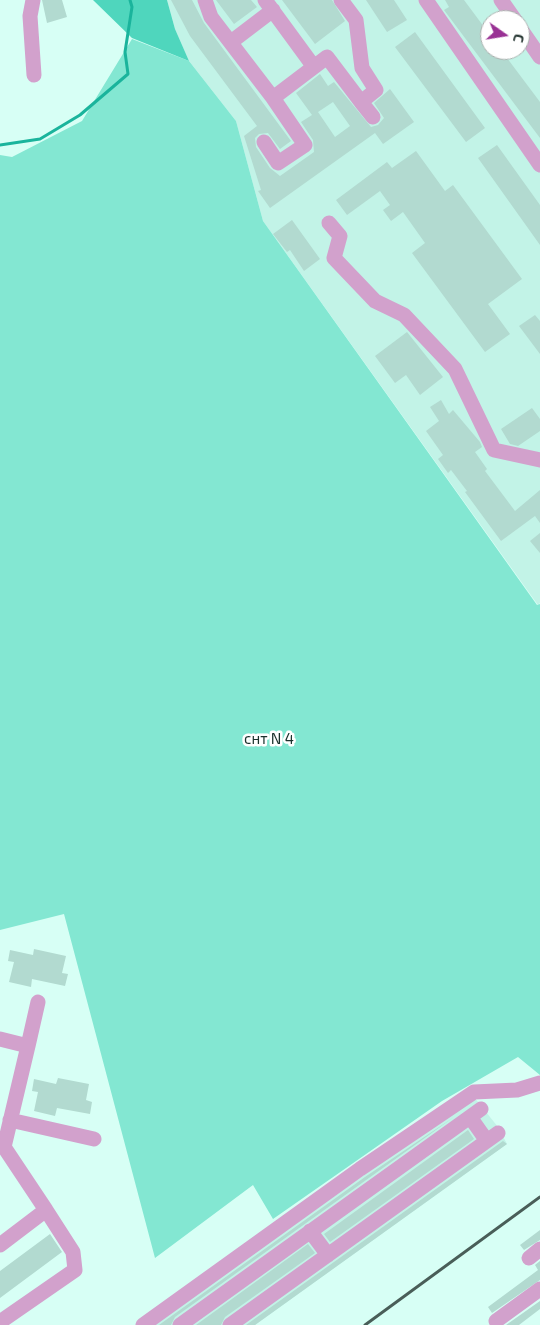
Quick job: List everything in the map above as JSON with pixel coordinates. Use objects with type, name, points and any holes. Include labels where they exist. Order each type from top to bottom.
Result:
[{"type":"street","points":[[33,0],[30,16],[34,76]]},
{"type":"street","points":[[205,0],[211,17],[274,98],[304,145],[278,163],[264,142]]},
{"type":"street","points":[[341,0],[356,20],[362,68],[376,90],[361,102]]},
{"type":"street","points":[[426,0],[540,165]]},
{"type":"street","points":[[231,42],[269,5],[314,67]]},
{"type":"street","points":[[530,42],[540,57]]},
{"type":"street","points":[[274,98],[327,57],[373,117]]},
{"type":"street","points":[[329,223],[340,236],[334,258],[375,301],[404,314],[455,369],[494,450],[540,460]]},
{"type":"street","points":[[0,1322],[74,1270],[74,1252],[4,1147],[38,1002]]},
{"type":"street","points":[[0,1039],[28,1046]]},
{"type":"street","points":[[143,1325],[360,1169],[474,1092],[517,1090],[540,1083]]},
{"type":"street","points":[[180,1325],[475,1113],[492,1137],[230,1325]]},
{"type":"street","points":[[10,1120],[94,1139]]},
{"type":"street","points":[[0,1245],[46,1210]]},
{"type":"street","points":[[310,1231],[328,1255]]},
{"type":"street","points":[[496,1320],[540,1288]]},
{"type":"shaded area","points":[[167,0],[540,0],[540,603],[538,605],[263,221],[236,121],[189,61],[175,29]]},
{"type":"shaded area","points":[[474,1097],[498,1127],[507,1144],[255,1325],[153,1325]]},
{"type":"green space","points":[[93,0],[167,0],[175,29],[189,61],[132,38]]},
{"type":"green space","name":"снт N 4","points":[[132,39],[189,61],[236,121],[263,221],[537,605],[540,604],[540,1075],[518,1057],[442,1101],[273,1219],[253,1185],[155,1258],[64,914],[0,930],[0,155],[12,157],[82,121]]},
{"type":"building","points":[[42,0],[62,0],[67,17],[47,23]]},
{"type":"building","points":[[171,0],[192,0],[204,23],[291,141],[280,149],[268,133],[259,134],[255,138],[256,147],[270,168],[280,176],[314,152],[313,140],[301,122],[312,115],[296,93],[320,74],[328,86],[334,82],[371,127],[378,125],[384,118],[374,103],[390,89],[414,122],[383,144],[375,133],[270,208],[258,191],[261,190],[244,136],[257,126],[190,36]],"holes":[[[333,102],[350,126],[335,137],[318,112]]]},
{"type":"building","points":[[216,0],[251,0],[257,7],[234,24]]},
{"type":"building","points":[[282,0],[332,0],[345,21],[315,44]]},
{"type":"building","points":[[366,0],[394,0],[407,20],[387,32]]},
{"type":"building","points":[[445,0],[464,0],[480,22],[480,58],[444,10],[449,7]]},
{"type":"building","points":[[415,32],[485,128],[466,142],[395,47]]},
{"type":"building","points":[[482,60],[508,60],[540,102],[540,138]]},
{"type":"building","points":[[497,145],[540,205],[540,245],[478,158]]},
{"type":"building","points":[[416,151],[445,191],[453,185],[522,279],[488,304],[510,334],[485,352],[412,253],[425,243],[403,212],[391,221],[383,210],[390,205],[380,191],[347,215],[336,200],[387,162],[392,168]]},
{"type":"building","points":[[292,220],[320,259],[304,271],[290,250],[287,252],[273,234]]},
{"type":"building","points":[[535,315],[540,321],[540,354],[519,326]]},
{"type":"building","points":[[407,332],[443,377],[420,395],[406,375],[395,383],[375,356]]},
{"type":"building","points":[[441,400],[449,414],[453,410],[480,442],[482,447],[475,452],[487,469],[485,471],[515,511],[540,490],[540,523],[535,516],[501,541],[451,470],[448,473],[438,459],[443,455],[426,431],[439,421],[430,407]]},
{"type":"building","points":[[532,408],[540,419],[540,431],[518,446],[510,444],[501,429]]},
{"type":"building","points":[[540,533],[540,553],[530,541]]},
{"type":"building","points":[[34,949],[66,956],[62,973],[68,974],[65,986],[32,979],[31,987],[9,982],[14,962],[8,961],[10,950],[33,955]]},
{"type":"building","points":[[58,1078],[89,1084],[86,1100],[92,1102],[90,1114],[57,1108],[55,1116],[34,1111],[38,1092],[32,1091],[34,1079],[56,1084]]},
{"type":"building","points":[[454,1117],[175,1317],[171,1325],[159,1325],[365,1177]]},
{"type":"building","points":[[468,1130],[474,1139],[330,1242],[324,1234]]},
{"type":"building","points":[[503,1141],[507,1144],[255,1325],[246,1325]]},
{"type":"building","points":[[540,1230],[540,1240],[524,1250],[520,1245]]},
{"type":"building","points":[[50,1234],[62,1252],[0,1298],[0,1271]]},
{"type":"building","points":[[308,1244],[315,1253],[225,1317],[221,1325],[196,1325]]},
{"type":"building","points":[[540,1261],[540,1280],[492,1313],[488,1307],[538,1270],[535,1265]]},
{"type":"building","points":[[540,1301],[540,1309],[519,1325],[506,1325]]},
{"type":"waterway","points":[[0,145],[40,139],[80,115],[128,74],[125,52],[132,7],[130,0]]},
{"type":"railway","points":[[365,1325],[540,1197]]}]
